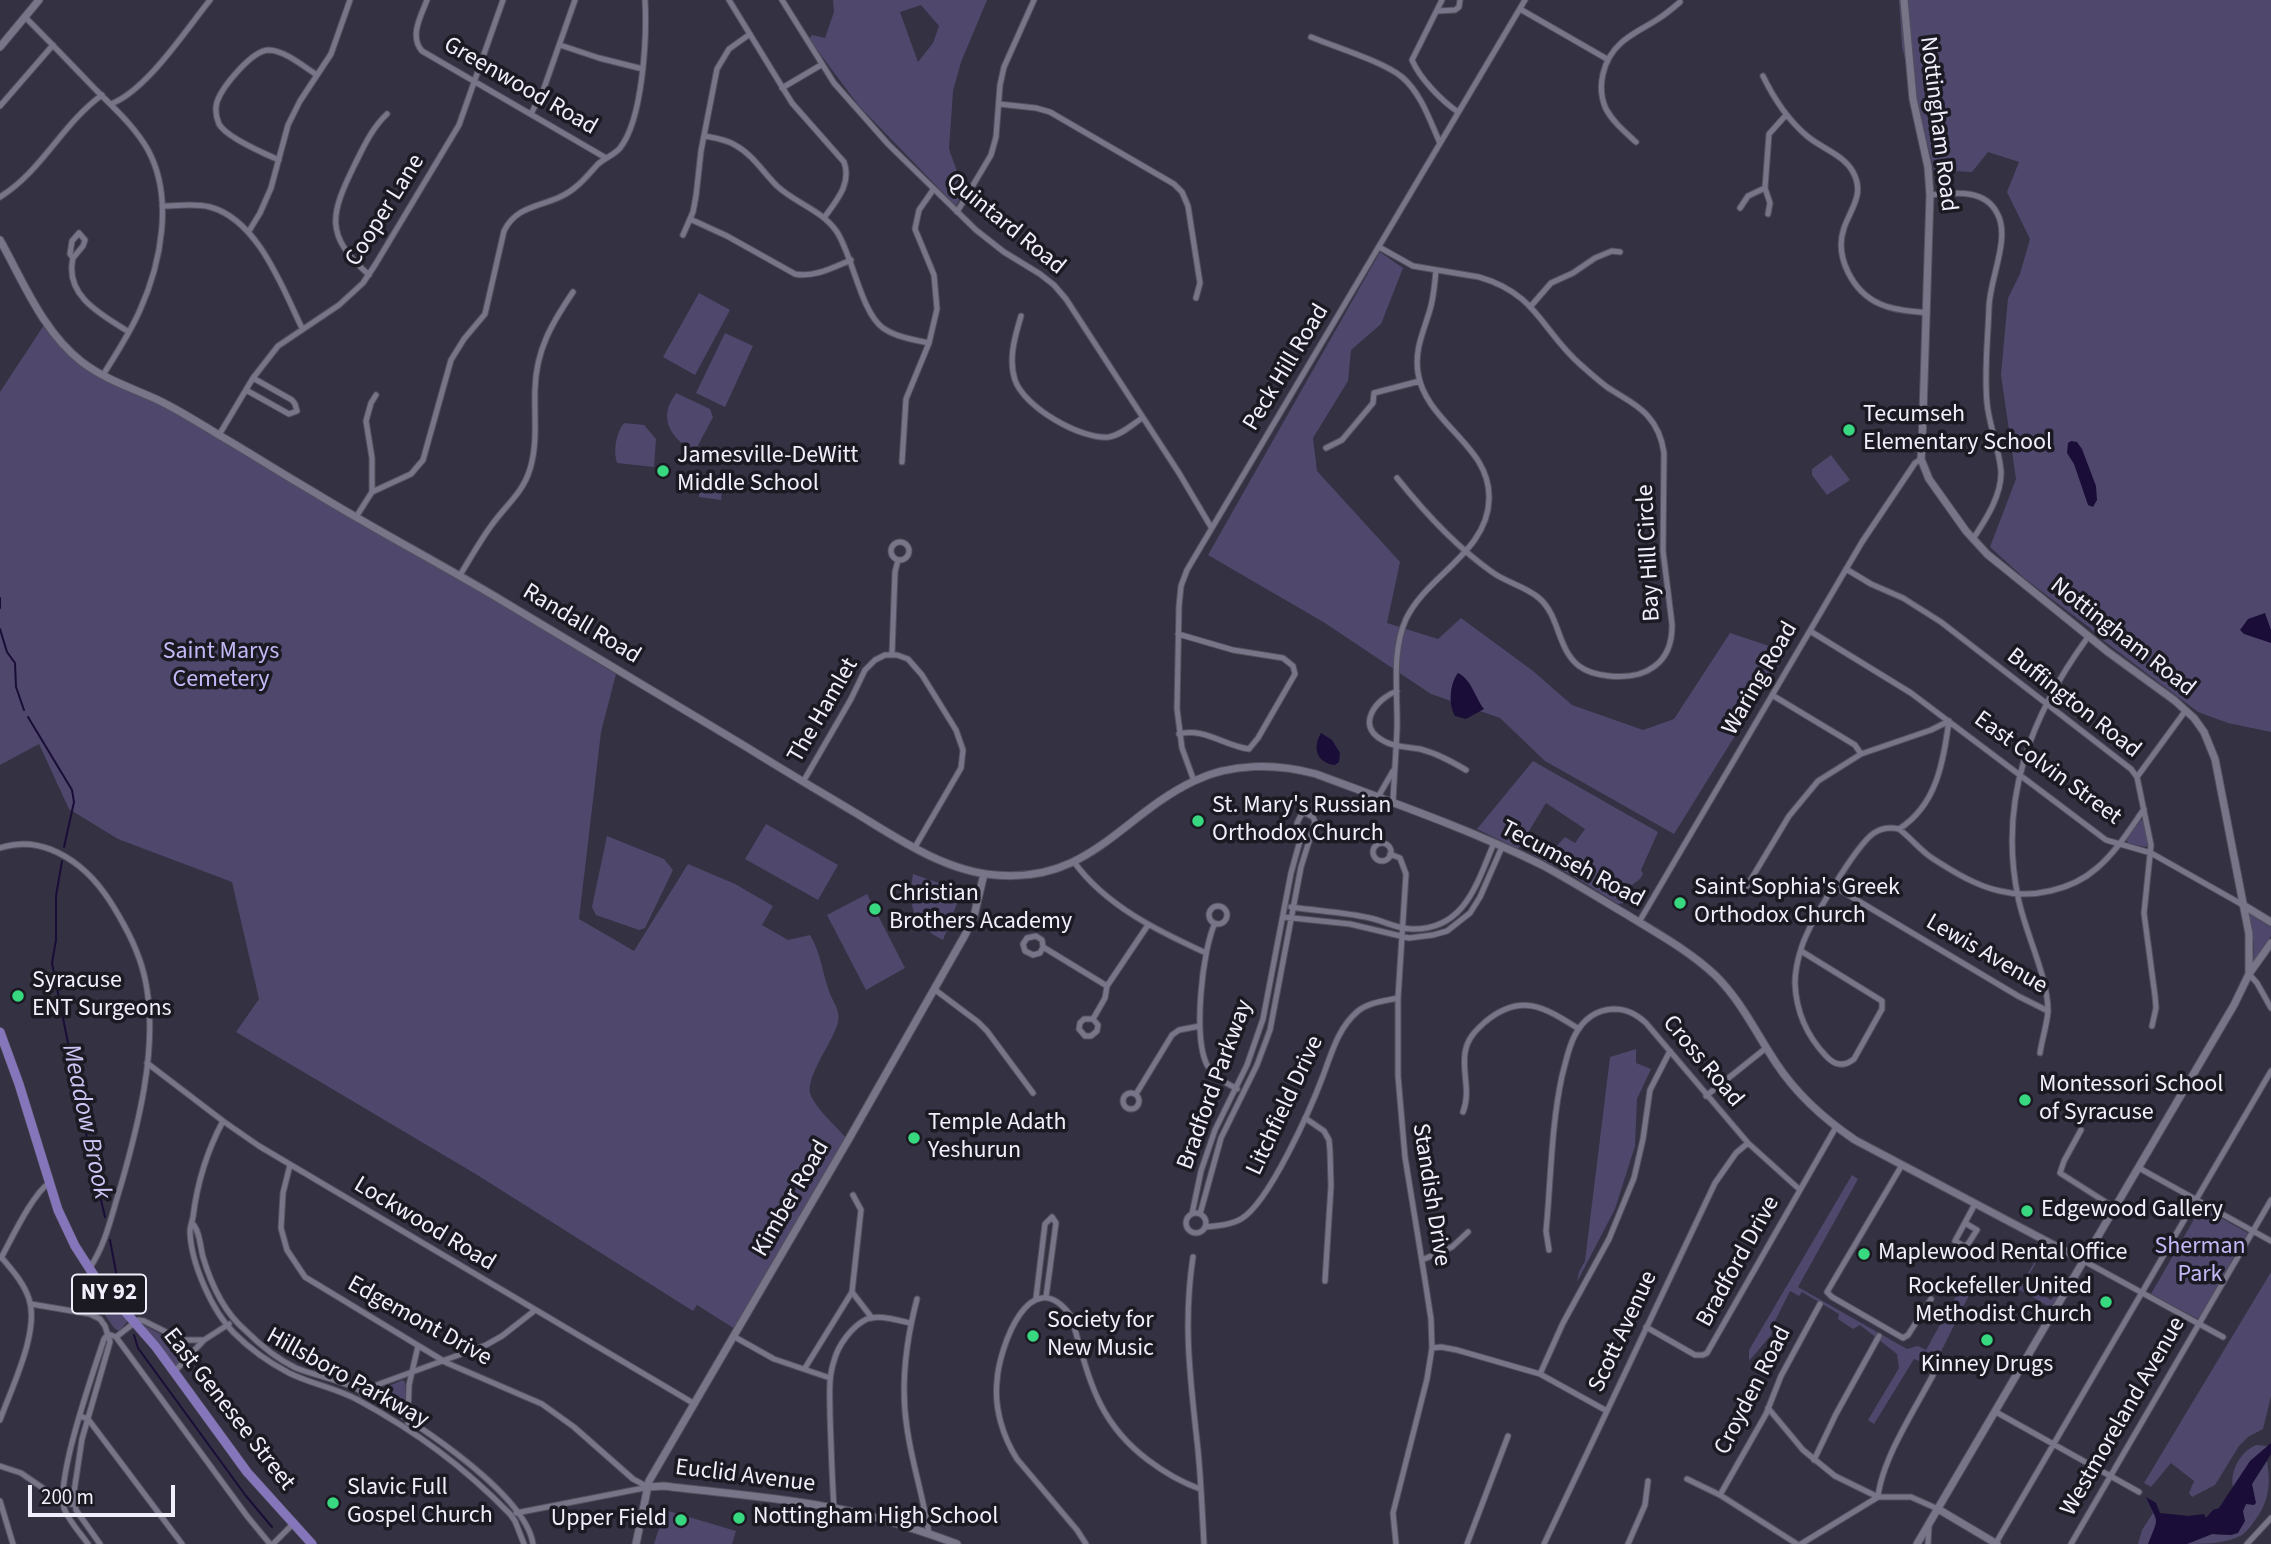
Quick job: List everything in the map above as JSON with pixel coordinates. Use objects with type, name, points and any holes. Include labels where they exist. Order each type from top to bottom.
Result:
[{"type":"main road","name":"East Genesee Street","points":[[0,1032],[65,1226],[89,1269],[174,1371],[247,1472],[312,1544]]},
{"type":"street","points":[[0,47],[39,0]]},
{"type":"street","points":[[111,104],[122,100],[139,87],[210,0]]},
{"type":"street","points":[[249,231],[271,188],[288,125],[335,45],[350,0]]},
{"type":"street","name":"Greenwood Road","points":[[427,0],[415,34],[417,45],[422,51],[606,158]]},
{"type":"street","name":"Cooper Lane","points":[[219,435],[253,378],[278,346],[339,305],[369,275],[458,125],[503,0]]},
{"type":"street","points":[[531,114],[544,88],[575,0]]},
{"type":"street","points":[[356,517],[372,492],[411,474],[423,460],[452,360],[464,339],[485,314],[504,231],[510,220],[522,210],[570,192],[606,158],[615,153],[625,139],[635,111],[643,69],[645,0]]},
{"type":"street","points":[[729,0],[792,103],[837,152],[846,167],[846,184],[824,218]]},
{"type":"street","name":"Quintard Road","points":[[782,0],[821,65],[849,101],[933,190],[1004,252],[1054,285],[1066,299],[1211,527]]},
{"type":"street","points":[[957,212],[991,155],[996,136],[1004,67],[1034,0]]},
{"type":"street","points":[[1442,0],[1412,60],[1443,102],[1458,112]]},
{"type":"street","points":[[1438,11],[1455,10],[1459,7],[1460,0]]},
{"type":"street","name":"Peck Hill Road","points":[[1194,781],[1179,734],[1177,709],[1181,586],[1187,570],[1525,0]]},
{"type":"street","name":"Nottingham Road","points":[[1904,0],[1913,99],[1928,167],[1930,195],[1921,459],[1939,495],[1973,539],[2001,567],[2088,637],[2186,710],[2204,732],[2212,748],[2250,948],[2249,974],[2234,1005],[1917,1544]]},
{"type":"street","points":[[1636,142],[1619,126],[1604,103],[1602,79],[1607,60],[1623,41],[1659,19],[1680,2]]},
{"type":"street","points":[[1520,9],[1607,60]]},
{"type":"street","points":[[25,18],[111,104],[141,139],[158,179],[162,206],[161,233],[154,268],[140,310],[103,375]]},
{"type":"street","points":[[683,235],[696,196],[704,136],[720,63],[729,50],[750,34]]},
{"type":"street","points":[[1311,37],[1391,70],[1403,78],[1418,97],[1440,143]]},
{"type":"street","points":[[560,44],[599,58],[643,69]]},
{"type":"street","points":[[0,106],[53,45]]},
{"type":"street","points":[[279,160],[223,129],[216,113],[218,100],[247,62],[262,51],[275,51],[317,75]]},
{"type":"street","points":[[782,88],[821,65]]},
{"type":"street","points":[[1763,76],[1786,115],[1807,136],[1848,164],[1857,180],[1857,200],[1844,227],[1842,238],[1843,258],[1851,278],[1860,289],[1880,304],[1892,309],[1927,313]]},
{"type":"street","points":[[0,197],[18,186],[31,173],[80,114],[102,95]]},
{"type":"street","points":[[999,104],[1051,112],[1174,184],[1182,192],[1188,206],[1200,283],[1196,298]]},
{"type":"street","points":[[369,275],[342,247],[337,234],[335,214],[341,192],[369,138],[387,114]]},
{"type":"street","points":[[1768,214],[1770,202],[1765,188],[1769,134],[1786,115]]},
{"type":"street","points":[[704,136],[736,145],[787,194],[824,218],[835,229],[851,260],[875,320],[890,332],[929,343]]},
{"type":"street","points":[[1740,208],[1748,196],[1765,188]]},
{"type":"street","points":[[902,462],[906,399],[935,325],[937,295],[934,275],[915,229],[919,210],[933,190]]},
{"type":"street","points":[[1930,195],[1966,193],[1984,199],[1997,213],[2003,234],[1989,299],[1986,375],[1987,404],[2000,468],[2000,482],[1997,494],[1973,539]]},
{"type":"street","points":[[162,206],[208,207],[231,217],[249,231],[267,259],[302,328]]},
{"type":"street","points":[[690,219],[727,236],[795,274],[814,274],[851,260]]},
{"type":"street","name":"Randall Road","points":[[0,240],[55,335],[84,364],[176,410],[941,861],[1000,876],[1030,874],[1074,862],[1100,848],[1165,798],[1194,781]]},
{"type":"street","name":"Bay Hill Circle","points":[[1379,247],[1413,265],[1490,280],[1516,294],[1531,306],[1580,364],[1607,387],[1645,413],[1660,434],[1664,453],[1663,551],[1673,635],[1668,651],[1653,668],[1631,677],[1604,676],[1587,671],[1573,660],[1566,650],[1556,620],[1541,600],[1525,588],[1492,573],[1466,551],[1424,512],[1397,478]]},
{"type":"street","points":[[1531,306],[1551,283],[1606,253],[1619,252]]},
{"type":"street","points":[[72,258],[74,284],[80,296],[102,316],[129,332]]},
{"type":"street","points":[[1393,803],[1399,644],[1405,621],[1421,594],[1466,551],[1484,524],[1489,499],[1488,485],[1480,463],[1435,410],[1420,381],[1418,345],[1431,306],[1436,270]]},
{"type":"street","points":[[460,575],[492,524],[522,487],[528,474],[534,451],[535,387],[540,352],[553,321],[573,292]]},
{"type":"street","points":[[1021,316],[1014,343],[1013,371],[1019,390],[1034,406],[1065,424],[1098,436],[1116,435],[1142,418]]},
{"type":"street","points":[[246,390],[289,414],[297,411],[292,400],[253,378]]},
{"type":"street","points":[[1326,448],[1342,440],[1373,403],[1374,393],[1420,381]]},
{"type":"street","points":[[372,492],[372,458],[366,421],[376,395]]},
{"type":"street","name":"Waring Road","points":[[1639,922],[1846,569],[1915,463],[1921,459]]},
{"type":"street","points":[[892,654],[895,572],[898,560]]},
{"type":"street","name":"Buffington Road","points":[[1846,569],[1920,608],[2131,769],[2137,777],[2151,853],[2144,914],[2156,1008],[2152,1026]]},
{"type":"street","name":"East Colvin Street","points":[[1810,631],[1889,678],[2106,840],[2151,853],[2271,922]]},
{"type":"street","points":[[1178,634],[1233,650],[1283,658],[1293,666],[1295,674],[1249,749],[1198,733],[1179,734]]},
{"type":"street","points":[[2040,1053],[2048,1011],[2043,981],[2017,893],[2013,830],[2018,775],[2046,703],[2088,637]]},
{"type":"street","name":"The Hamlet","points":[[803,782],[865,670],[875,660],[892,654],[903,656],[916,665],[956,730],[963,750],[961,768],[915,847]]},
{"type":"street","points":[[1397,691],[1387,694],[1375,705],[1370,722],[1373,732],[1380,739],[1439,756],[1466,770]]},
{"type":"street","points":[[1772,695],[1855,745],[1861,754]]},
{"type":"street","points":[[2137,777],[2186,710]]},
{"type":"street","points":[[1747,886],[1776,836],[1805,794],[1827,774],[1861,754],[1931,730],[1949,721]]},
{"type":"street","points":[[1899,829],[1914,818],[1933,789],[1943,763],[1949,721]]},
{"type":"street","name":"Tecumseh Road","points":[[1194,781],[1239,768],[1273,766],[1298,769],[1494,843],[1571,881],[1682,950],[1716,976],[1745,1011],[1766,1048],[1792,1085],[1808,1104],[1836,1127],[1855,1140],[2223,1337]]},
{"type":"street","points":[[1378,797],[1393,771]]},
{"type":"street","points":[[1801,951],[1882,1001],[1882,1009],[1854,1059],[1848,1064],[1840,1065],[1827,1057],[1816,1044],[1801,1017],[1795,983],[1801,951],[1811,926],[1858,849],[1868,838],[1877,831],[1899,829],[1932,858],[2001,892],[2048,891],[2084,878],[2098,868],[2144,809]]},
{"type":"street","name":"Bradford Parkway","points":[[1192,1214],[1201,1171],[1215,1130],[1247,1065],[1263,1019],[1301,837],[1298,818],[1305,813],[1313,817],[1315,822],[1301,867],[1270,1030],[1257,1065],[1221,1138],[1200,1214]]},
{"type":"street","points":[[1285,907],[1370,918],[1403,928],[1427,928],[1443,923],[1460,911],[1476,884],[1494,843]]},
{"type":"street","points":[[0,848],[24,844],[55,850],[83,870],[106,894],[132,940],[147,990],[147,1063],[128,1160],[98,1257],[89,1269]]},
{"type":"street","points":[[1283,917],[1350,924],[1402,937],[1433,935],[1447,931],[1470,913],[1502,847]]},
{"type":"street","name":"Standish Drive","points":[[1390,854],[1400,858],[1406,874],[1398,998],[1400,1114],[1431,1318],[1432,1348],[1427,1379],[1393,1513],[1396,1544]]},
{"type":"street","points":[[1074,862],[1086,878],[1108,898],[1148,925],[1206,953]]},
{"type":"street","name":"Kimber Road","points":[[636,1544],[648,1487],[693,1404],[934,989],[974,916],[984,874]]},
{"type":"street","name":"Lewis Avenue","points":[[1835,887],[2018,996],[2048,1011]]},
{"type":"street","points":[[1215,923],[1206,953],[1201,996],[1201,1046],[1207,1064],[1222,1080],[1242,1092]]},
{"type":"street","points":[[1093,1019],[1105,998],[1107,986],[1148,925]]},
{"type":"street","points":[[2271,943],[2249,974],[2258,983],[2271,1008]]},
{"type":"street","points":[[1043,947],[1107,986]]},
{"type":"street","points":[[934,989],[987,1031],[1033,1093]]},
{"type":"street","name":"Litchfield Drive","points":[[1205,1227],[1235,1221],[1252,1210],[1263,1198],[1305,1118],[1336,1039],[1348,1021],[1368,1005],[1398,998]]},
{"type":"street","points":[[1463,1112],[1467,1101],[1465,1050],[1474,1032],[1488,1019],[1507,1007],[1530,1004],[1578,1029],[1566,1058],[1557,1106],[1546,1231],[1549,1251]]},
{"type":"street","name":"Cross Road","points":[[1578,1029],[1589,1016],[1606,1010],[1628,1011],[1646,1023],[1748,1143],[1799,1189]]},
{"type":"street","points":[[1136,1094],[1172,1035],[1179,1030],[1200,1026]]},
{"type":"street","points":[[1706,1096],[1766,1048]]},
{"type":"street","points":[[1540,1374],[1563,1323],[1609,1239],[1634,1178],[1642,1149],[1650,1090],[1670,1051]]},
{"type":"street","name":"Lockwood Road","points":[[147,1063],[223,1121],[290,1165],[693,1404]]},
{"type":"street","points":[[1768,1408],[1814,1460],[1850,1485],[1878,1497],[1911,1497],[1938,1509],[1997,1544],[2271,1071]]},
{"type":"street","points":[[1305,1118],[1324,1131],[1329,1140],[1331,1186],[1325,1281]]},
{"type":"street","name":"Hillsboro Parkway","points":[[223,1121],[200,1179],[190,1229],[196,1264],[206,1289],[227,1325],[234,1334],[270,1362],[291,1374],[358,1399],[459,1465],[510,1514],[524,1544]]},
{"type":"street","name":"Bradford Drive","points":[[1646,1327],[1695,1355],[1707,1353],[1836,1127]]},
{"type":"street","points":[[2081,1130],[2060,1172],[2115,1208]]},
{"type":"street","name":"Scott Avenue","points":[[1544,1544],[1715,1183],[1736,1153],[1748,1143]]},
{"type":"street","name":"Edgemont Drive","points":[[290,1165],[280,1213],[284,1243],[294,1264],[309,1280],[443,1361],[541,1404],[574,1427],[633,1479],[648,1487]]},
{"type":"street","points":[[1902,1165],[1827,1292],[1903,1338],[1908,1335],[1931,1300]]},
{"type":"street","points":[[2139,1168],[2271,1241]]},
{"type":"street","points":[[0,1420],[27,1346],[31,1323],[31,1304],[27,1293],[15,1273],[1,1260],[43,1187],[49,1183]]},
{"type":"street","points":[[805,1368],[852,1292],[861,1210],[853,1195]]},
{"type":"street","name":"Westmoreland Avenue","points":[[2071,1544],[2271,1200]]},
{"type":"street","points":[[1965,1223],[1977,1230],[1964,1246],[1955,1241],[1965,1223],[1976,1204]]},
{"type":"street","points":[[1192,1214],[1200,1214],[1206,1221],[1205,1227],[1197,1233],[1190,1230],[1187,1220],[1192,1214]]},
{"type":"street","points":[[1046,1297],[1056,1223],[1052,1217],[1045,1224],[1036,1298],[1013,1326],[999,1364],[997,1393],[1001,1422],[1017,1459],[1086,1544]]},
{"type":"street","name":"Hillsboro Parkway","points":[[192,1223],[196,1227],[210,1278],[234,1320],[265,1348],[288,1364],[341,1382],[363,1393],[447,1446],[490,1482],[518,1513],[533,1544]]},
{"type":"street","points":[[1422,1260],[1452,1247],[1468,1232]]},
{"type":"street","points":[[0,1242],[10,1242]]},
{"type":"street","points":[[1194,1257],[1190,1280],[1188,1359],[1204,1544]]},
{"type":"street","points":[[852,1292],[872,1318]]},
{"type":"street","points":[[92,1315],[111,1296]]},
{"type":"street","points":[[1036,1298],[1046,1297],[1066,1308],[1071,1315],[1089,1378],[1115,1430],[1161,1470],[1200,1489]]},
{"type":"street","points":[[917,1299],[911,1323],[904,1400],[909,1442],[929,1534]]},
{"type":"street","points":[[31,1304],[92,1315],[100,1319],[108,1334],[110,1342],[80,1452],[75,1505],[82,1521],[100,1544]]},
{"type":"street","name":"Croyden Road","points":[[1720,1495],[1768,1408],[1781,1376],[1820,1304]]},
{"type":"street","points":[[358,1399],[371,1387],[486,1345],[534,1311]]},
{"type":"street","points":[[834,1508],[830,1378],[834,1358],[840,1346],[858,1326],[872,1318],[911,1323]]},
{"type":"street","points":[[174,1371],[204,1340],[234,1320]]},
{"type":"street","points":[[116,1337],[135,1321],[145,1321],[188,1341],[204,1340]]},
{"type":"street","points":[[108,1334],[116,1337],[247,1516],[271,1544],[293,1524]]},
{"type":"street","points":[[88,1544],[66,1512],[64,1502],[68,1463],[80,1416],[104,1339],[108,1334]]},
{"type":"street","points":[[733,1336],[774,1359],[830,1378]]},
{"type":"street","points":[[1814,1460],[1836,1413],[1879,1336]]},
{"type":"street","points":[[408,1430],[411,1372],[418,1346]]},
{"type":"street","points":[[1432,1348],[1457,1350],[1540,1374],[1607,1411]]},
{"type":"street","points":[[1687,1479],[1720,1495],[1799,1544],[1878,1497],[1889,1461],[1933,1375]]},
{"type":"street","points":[[1996,1412],[2139,1492]]},
{"type":"street","points":[[80,1416],[88,1419],[182,1544]]},
{"type":"street","points":[[1467,1544],[1508,1436]]},
{"type":"street","points":[[0,1466],[34,1480],[64,1502],[75,1505]]},
{"type":"street","points":[[1628,1544],[1642,1513],[1648,1481]]},
{"type":"street","name":"Euclid Avenue","points":[[648,1487],[664,1486],[834,1508],[957,1544]]},
{"type":"street","points":[[510,1514],[648,1487]]},
{"type":"street","points":[[0,1501],[13,1544]]},
{"type":"street","points":[[2247,1544],[2271,1518]]},
{"type":"street","points":[[1928,1544],[1930,1524]]},
{"type":"green space","points":[[833,0],[987,0],[961,62],[953,91],[949,149],[964,191],[956,206],[859,106],[809,39],[812,35],[825,38],[834,12]],"holes":[[[921,5],[939,26],[933,43],[918,62],[900,12]]]},
{"type":"green space","points":[[1899,0],[2271,0],[2271,732],[2228,723],[2198,712],[2024,578],[1990,547],[2016,479],[2001,375],[2008,298],[2020,274],[2030,239],[2007,192],[2019,162],[1988,152],[1972,172],[1934,170],[1902,47]]},
{"type":"green space","points":[[1380,252],[1403,268],[1381,324],[1351,350],[1348,381],[1313,438],[1317,471],[1400,562],[1387,623],[1438,639],[1461,618],[1533,671],[1572,705],[1643,730],[1674,719],[1730,633],[1787,652],[1674,834],[1545,761],[1500,718],[1431,694],[1325,623],[1208,555]]},
{"type":"green space","points":[[699,293],[730,310],[695,375],[663,357]]},
{"type":"green space","name":"Saint Marys Cemetery","points":[[46,322],[84,364],[158,401],[593,655],[592,660],[616,674],[601,732],[579,919],[634,951],[688,864],[735,884],[773,906],[762,925],[788,940],[810,935],[839,1018],[811,1080],[811,1096],[846,1138],[735,1329],[697,1305],[693,1311],[474,1173],[236,1032],[259,999],[232,882],[118,839],[69,809],[39,744],[0,765],[0,392]]},
{"type":"green space","points":[[725,333],[753,346],[725,407],[696,393]]},
{"type":"green space","points":[[676,393],[710,409],[713,417],[695,451],[678,440],[668,423],[669,407]]},
{"type":"green space","points":[[624,423],[644,425],[656,439],[654,467],[617,463],[616,442]]},
{"type":"green space","points":[[1831,455],[1850,480],[1827,495],[1812,475],[1812,469]]},
{"type":"green space","points":[[701,477],[723,480],[721,500],[699,497]]},
{"type":"green space","points":[[1533,761],[1658,832],[1641,870],[1643,874],[1633,884],[1623,903],[1618,904],[1531,854],[1535,845],[1550,853],[1565,837],[1575,843],[1585,829],[1546,803],[1518,849],[1477,829]]},
{"type":"green space","points":[[2141,820],[2144,820],[2148,846],[2145,847],[2128,843],[2126,839]]},
{"type":"green space","points":[[766,824],[838,865],[818,900],[745,859]]},
{"type":"green space","points":[[607,836],[664,859],[673,870],[645,928],[639,930],[596,915],[592,907]]},
{"type":"green space","points":[[913,874],[956,889],[959,898],[943,940],[925,928],[914,913],[911,896]]},
{"type":"green space","points":[[867,894],[905,968],[866,990],[827,915]]},
{"type":"green space","points":[[2249,913],[2271,927],[2271,936],[2253,964],[2254,945]]},
{"type":"green space","points":[[1636,1049],[1636,1063],[1651,1069],[1637,1099],[1635,1146],[1615,1209],[1577,1282],[1585,1261],[1610,1057]]},
{"type":"green space","points":[[1852,1175],[1858,1179],[1798,1287],[1907,1349],[1918,1346],[1926,1350],[1958,1292],[1952,1286],[1952,1276],[1971,1291],[1932,1370],[1926,1367],[1925,1363],[1914,1359],[1874,1424],[1868,1420],[1899,1368],[1897,1354],[1860,1325],[1853,1329],[1838,1319],[1839,1314],[1802,1292],[1799,1296],[1790,1291],[1771,1329],[1772,1334],[1749,1361],[1749,1350]]},
{"type":"green space","name":"Sherman Park","points":[[2201,1207],[2248,1233],[2198,1319],[2151,1294]]},
{"type":"green space","points":[[2042,1249],[2048,1249],[2047,1253],[2042,1252],[2024,1284],[2051,1300],[2061,1287],[2063,1288],[2049,1312],[2046,1310],[2048,1306],[2020,1290],[2017,1292]]},
{"type":"green space","points":[[2271,1272],[2271,1396],[2263,1429],[2248,1437],[2239,1446],[2215,1485],[2192,1497],[2189,1493],[2194,1481],[2171,1463],[2151,1487],[2144,1483]]},
{"type":"green space","points":[[109,1304],[128,1321],[119,1331],[103,1312]]},
{"type":"green space","points":[[143,1325],[187,1348],[189,1355],[178,1366],[174,1365]]},
{"type":"green space","points":[[403,1380],[406,1410],[403,1413],[373,1397],[376,1391]]},
{"type":"green space","points":[[2256,1445],[2268,1446],[2250,1462],[2233,1487],[2237,1463],[2245,1452]]},
{"type":"green space","points":[[2267,1461],[2269,1486],[2266,1501],[2246,1531],[2222,1542],[2187,1544],[2212,1534],[2231,1535],[2246,1504],[2250,1503],[2252,1484]]},
{"type":"green space","points":[[2146,1498],[2154,1511],[2156,1521],[2148,1544],[2138,1544],[2142,1530],[2153,1513]]},
{"type":"green space","name":"Upper Field","points":[[665,1510],[736,1531],[732,1544],[654,1544]]},
{"type":"shaded area","points":[[2077,442],[2082,449],[2096,486],[2097,500],[2093,507],[2088,505],[2074,464],[2067,453],[2068,443]]},
{"type":"shaded area","points":[[2265,613],[2271,630],[2271,643],[2244,634],[2240,630],[2248,619]]},
{"type":"shaded area","points":[[1458,673],[1470,684],[1484,709],[1466,719],[1455,716],[1451,706],[1452,688]]},
{"type":"shaded area","points":[[1321,733],[1332,740],[1340,753],[1339,762],[1335,765],[1324,761],[1318,754],[1317,744]]},
{"type":"shaded area","points":[[2271,1443],[2271,1454],[2252,1484],[2256,1503],[2246,1504],[2243,1511],[2245,1521],[2238,1533],[2212,1534],[2187,1544],[2148,1544],[2156,1519],[2146,1497],[2156,1503],[2160,1513],[2189,1516],[2204,1514],[2206,1518],[2219,1508],[2250,1461]]},
{"type":"waterway","name":"Meadow Brook","points":[[0,598],[0,608]]},
{"type":"waterway","name":"Meadow Brook","points":[[0,629],[7,652],[15,663],[16,687],[24,710]]},
{"type":"waterway","name":"Meadow Brook","points":[[28,717],[72,790],[74,802],[64,847]]},
{"type":"waterway","name":"Meadow Brook","points":[[62,861],[56,896],[56,940],[52,963],[105,1217]]},
{"type":"waterway","name":"Meadow Brook","points":[[110,1240],[118,1283]]},
{"type":"waterway","name":"Meadow Brook","points":[[134,1335],[138,1348],[246,1496],[272,1527]]},
{"type":"place","name":"Tecumseh Elementary School","points":[[1849,430]]},
{"type":"place","name":"Jamesville-DeWitt Middle School","points":[[663,471]]},
{"type":"place","name":"St. Mary's Russian Orthodox Church","points":[[1198,821]]},
{"type":"place","name":"Saint Sophia's Greek Orthodox Church","points":[[1680,903]]},
{"type":"place","name":"Christian Brothers Academy","points":[[875,909]]},
{"type":"place","name":"Syracuse ENT Surgeons","points":[[18,996]]},
{"type":"place","name":"Montessori School of Syracuse","points":[[2025,1100]]},
{"type":"place","name":"Temple Adath Yeshurun","points":[[914,1138]]},
{"type":"place","name":"Edgewood Gallery","points":[[2027,1211]]},
{"type":"place","name":"Maplewood Rental Office","points":[[1864,1254]]},
{"type":"place","name":"Rockefeller United Methodist Church","points":[[2106,1302]]},
{"type":"place","name":"Society for New Music","points":[[1033,1336]]},
{"type":"place","name":"Kinney Drugs","points":[[1987,1340]]},
{"type":"place","name":"Slavic Full Gospel Church","points":[[333,1503]]},
{"type":"place","name":"Nottingham High School","points":[[739,1518]]},
{"type":"place","name":"Upper Field","points":[[681,1520]]}]
